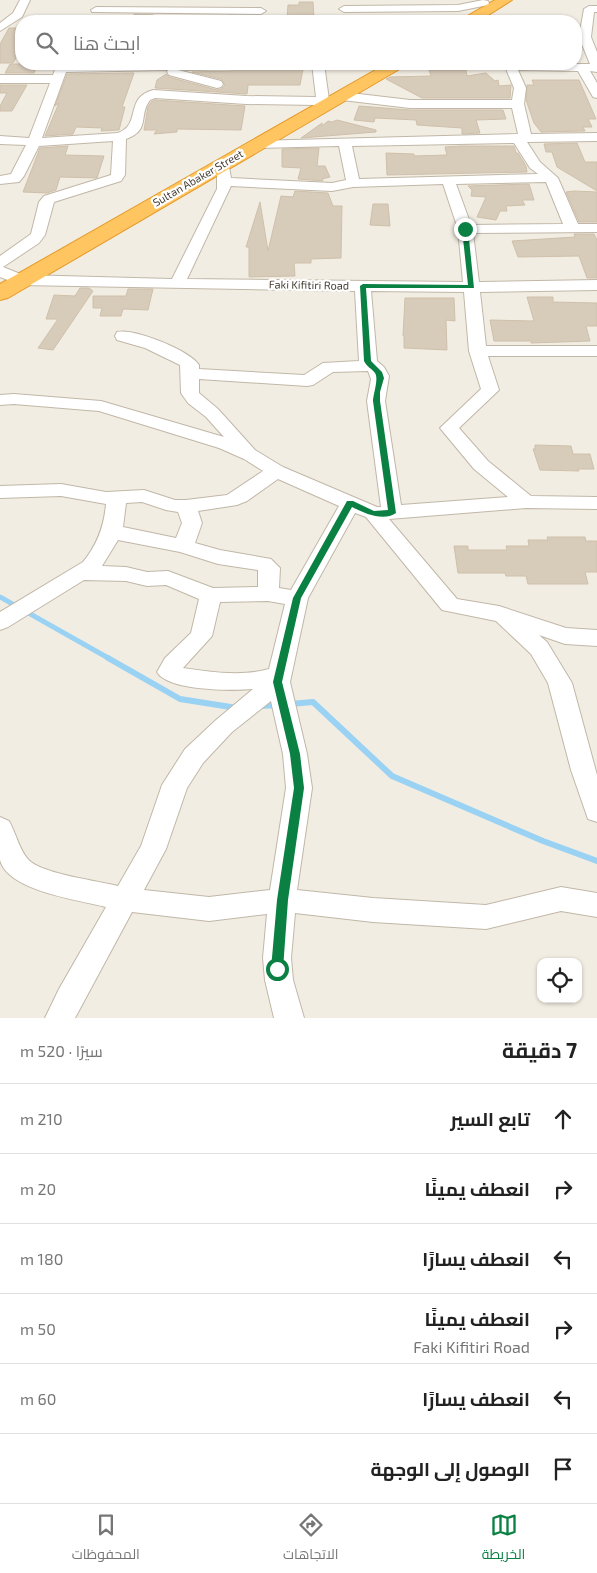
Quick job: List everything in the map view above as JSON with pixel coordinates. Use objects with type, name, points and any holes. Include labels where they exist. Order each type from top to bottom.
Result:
[{"type":"highway","points":[[475,15],[486,5],[505,0]]},
{"type":"highway","name":"Sultan Abaker Street","points":[[0,293],[323,104],[342,96],[386,70]]},
{"type":"street","points":[[18,15],[25,0]]},
{"type":"street","points":[[343,5],[419,4],[463,8],[486,5]]},
{"type":"street","points":[[98,5],[183,5],[261,11]]},
{"type":"street","points":[[589,7],[586,37],[597,67],[582,67],[597,94]]},
{"type":"street","points":[[0,28],[15,17]]},
{"type":"street","points":[[0,33],[14,33]]},
{"type":"street","points":[[0,78],[60,70],[34,142],[17,176],[0,180]]},
{"type":"street","points":[[168,70],[188,78],[228,74]]},
{"type":"street","points":[[190,70],[228,74]]},
{"type":"street","points":[[0,140],[34,142],[130,135],[135,131],[142,100],[146,96],[168,93],[213,98],[323,104],[319,70]]},
{"type":"street","points":[[512,70],[521,93],[518,104],[522,138],[535,165],[551,178],[572,228]]},
{"type":"street","points":[[213,98],[210,90],[211,86],[228,74]]},
{"type":"street","points":[[342,96],[410,104],[518,104]]},
{"type":"street","points":[[0,263],[34,240],[38,235],[46,202],[49,199],[116,178],[118,175],[120,137]]},
{"type":"street","points":[[257,144],[597,137]]},
{"type":"street","points":[[345,142],[353,183]]},
{"type":"street","points":[[177,284],[224,189],[226,182],[224,163]]},
{"type":"street","points":[[226,182],[325,187],[353,183],[551,178]]},
{"type":"street","points":[[448,180],[465,229],[478,352],[490,390],[449,428],[482,465],[526,502]]},
{"type":"street","points":[[465,229],[597,228]]},
{"type":"street","points":[[0,271],[20,280]]},
{"type":"street","name":"Faki Kifitiri Road","points":[[20,280],[177,284],[472,287],[597,285]]},
{"type":"street","points":[[363,286],[368,361],[370,366],[379,373],[380,378],[376,392],[376,401],[382,513],[450,605],[499,614],[566,636],[597,638]]},
{"type":"street","points":[[123,336],[151,344],[186,361],[190,366],[190,392],[194,399],[212,413],[251,455]]},
{"type":"street","points":[[478,352],[597,351]]},
{"type":"street","points":[[190,374],[235,375],[303,382],[312,380],[325,368],[329,367],[370,366]]},
{"type":"street","points":[[0,400],[101,406],[226,444],[251,455],[276,471],[350,503],[382,513],[526,502],[597,503]]},
{"type":"street","points":[[1,496],[61,490],[116,498],[144,496],[173,506],[219,503],[235,499],[276,471]]},
{"type":"street","points":[[0,622],[90,567],[97,559],[112,532],[115,520],[116,498]]},
{"type":"street","points":[[289,1018],[277,969],[282,900],[299,788],[295,754],[278,678],[297,598],[350,503]]},
{"type":"street","points":[[183,546],[192,523],[186,506]]},
{"type":"street","points":[[112,532],[183,546],[218,557],[264,564],[269,568],[268,594]]},
{"type":"street","points":[[80,573],[126,574],[147,579],[168,578],[211,595],[268,594],[297,598]]},
{"type":"street","points":[[211,595],[201,636],[173,664],[169,672],[178,676],[236,682],[278,678]]},
{"type":"street","points":[[499,614],[539,648],[560,683],[583,770],[597,812]]},
{"type":"street","points":[[60,1018],[69,998],[159,837],[163,818],[175,785],[194,756],[224,726],[278,678]]},
{"type":"street","points":[[0,828],[12,858],[22,870],[53,883],[124,899],[209,909],[282,900],[373,910],[486,917],[562,899],[597,905]]},
{"type":"building","points":[[299,2],[313,2],[314,15],[287,15],[288,5],[299,5]]},
{"type":"building","points":[[9,28],[15,28],[15,60],[13,63],[0,63],[0,44]]},
{"type":"building","points":[[10,64],[15,64],[15,70],[35,70],[34,73],[5,73]]},
{"type":"building","points":[[303,70],[300,85],[248,85],[247,94],[155,88],[157,80],[166,74],[169,77],[217,90],[225,85],[221,79],[192,72]]},
{"type":"building","points":[[429,70],[466,70],[467,76],[486,73],[495,81],[498,80],[499,86],[511,85],[510,98],[422,98],[386,79],[390,77],[431,76]]},
{"type":"building","points":[[134,73],[122,107],[125,107],[119,130],[101,131],[102,128],[76,127],[73,134],[45,136],[59,103],[55,106],[67,74]]},
{"type":"building","points":[[532,80],[579,80],[596,119],[588,119],[592,127],[583,127],[585,131],[541,132],[534,123],[526,100],[527,85],[534,85]]},
{"type":"building","points":[[0,85],[27,85],[12,111],[0,111],[0,106],[7,93],[0,93]]},
{"type":"building","points":[[155,100],[245,106],[241,130],[177,129],[177,132],[154,134],[157,130],[144,130],[148,107]]},
{"type":"building","points":[[359,106],[410,110],[503,110],[506,119],[476,120],[480,133],[462,134],[462,128],[417,125],[416,120],[375,118],[374,122],[354,120]]},
{"type":"building","points":[[337,120],[376,130],[376,132],[301,138],[322,123],[322,126],[328,121]]},
{"type":"building","points":[[577,143],[585,162],[597,162],[597,191],[557,167],[552,152],[546,152],[544,144]]},
{"type":"building","points":[[68,146],[65,155],[104,156],[97,178],[60,177],[56,190],[47,193],[23,192],[40,148]]},
{"type":"building","points":[[514,146],[516,153],[518,153],[526,166],[527,172],[387,175],[386,153],[414,154],[414,156],[447,155],[445,147]]},
{"type":"building","points":[[319,148],[317,166],[325,166],[330,177],[322,179],[323,181],[298,179],[301,168],[282,167],[282,149]]},
{"type":"building","points":[[529,184],[534,200],[522,200],[525,205],[506,206],[507,211],[500,211],[496,220],[477,217],[486,197],[471,196],[472,190],[468,186]]},
{"type":"building","points":[[295,191],[328,193],[333,206],[342,206],[341,258],[311,259],[311,263],[294,263],[295,276],[249,277],[249,247],[246,247],[260,202],[268,251],[281,196],[293,197]]},
{"type":"building","points":[[566,192],[597,192],[597,222],[579,222]]},
{"type":"building","points":[[373,204],[388,204],[390,226],[370,225]]},
{"type":"building","points":[[574,234],[594,234],[597,240],[597,278],[587,278],[579,256],[518,257],[512,241],[575,237]]},
{"type":"building","points":[[80,288],[89,288],[93,291],[53,350],[38,348],[58,319],[46,319],[54,295],[75,296]]},
{"type":"building","points":[[128,289],[153,289],[148,310],[123,309],[121,316],[100,316],[102,308],[93,308],[93,296],[126,296]]},
{"type":"building","points":[[527,297],[553,297],[553,302],[597,303],[597,326],[586,326],[590,341],[531,343],[531,341],[494,341],[490,320],[534,321]]},
{"type":"building","points":[[405,298],[454,298],[455,321],[446,320],[447,350],[404,348]]},
{"type":"building","points":[[535,445],[571,446],[573,454],[590,454],[594,469],[578,469],[579,471],[540,470],[533,449],[535,449]]},
{"type":"building","points":[[547,537],[585,537],[586,541],[597,541],[597,572],[585,572],[588,584],[528,584],[526,576],[506,576],[505,573],[458,573],[454,546],[468,546],[468,550],[507,550],[506,546],[529,546],[528,540],[548,540]]},
{"type":"waterway","points":[[0,597],[110,659]]},
{"type":"waterway","points":[[108,658],[180,699],[237,708]]},
{"type":"waterway","points":[[290,704],[313,702],[392,776],[543,841],[597,861]]},
{"type":"waterway","points":[[260,706],[279,705]]},
{"type":"route","points":[[277,969],[282,900],[292,826],[299,797],[295,754],[278,682],[297,598],[350,503],[373,513],[392,513],[376,401],[376,392],[380,378],[376,369],[368,363],[363,286],[472,287],[465,229]]}]
